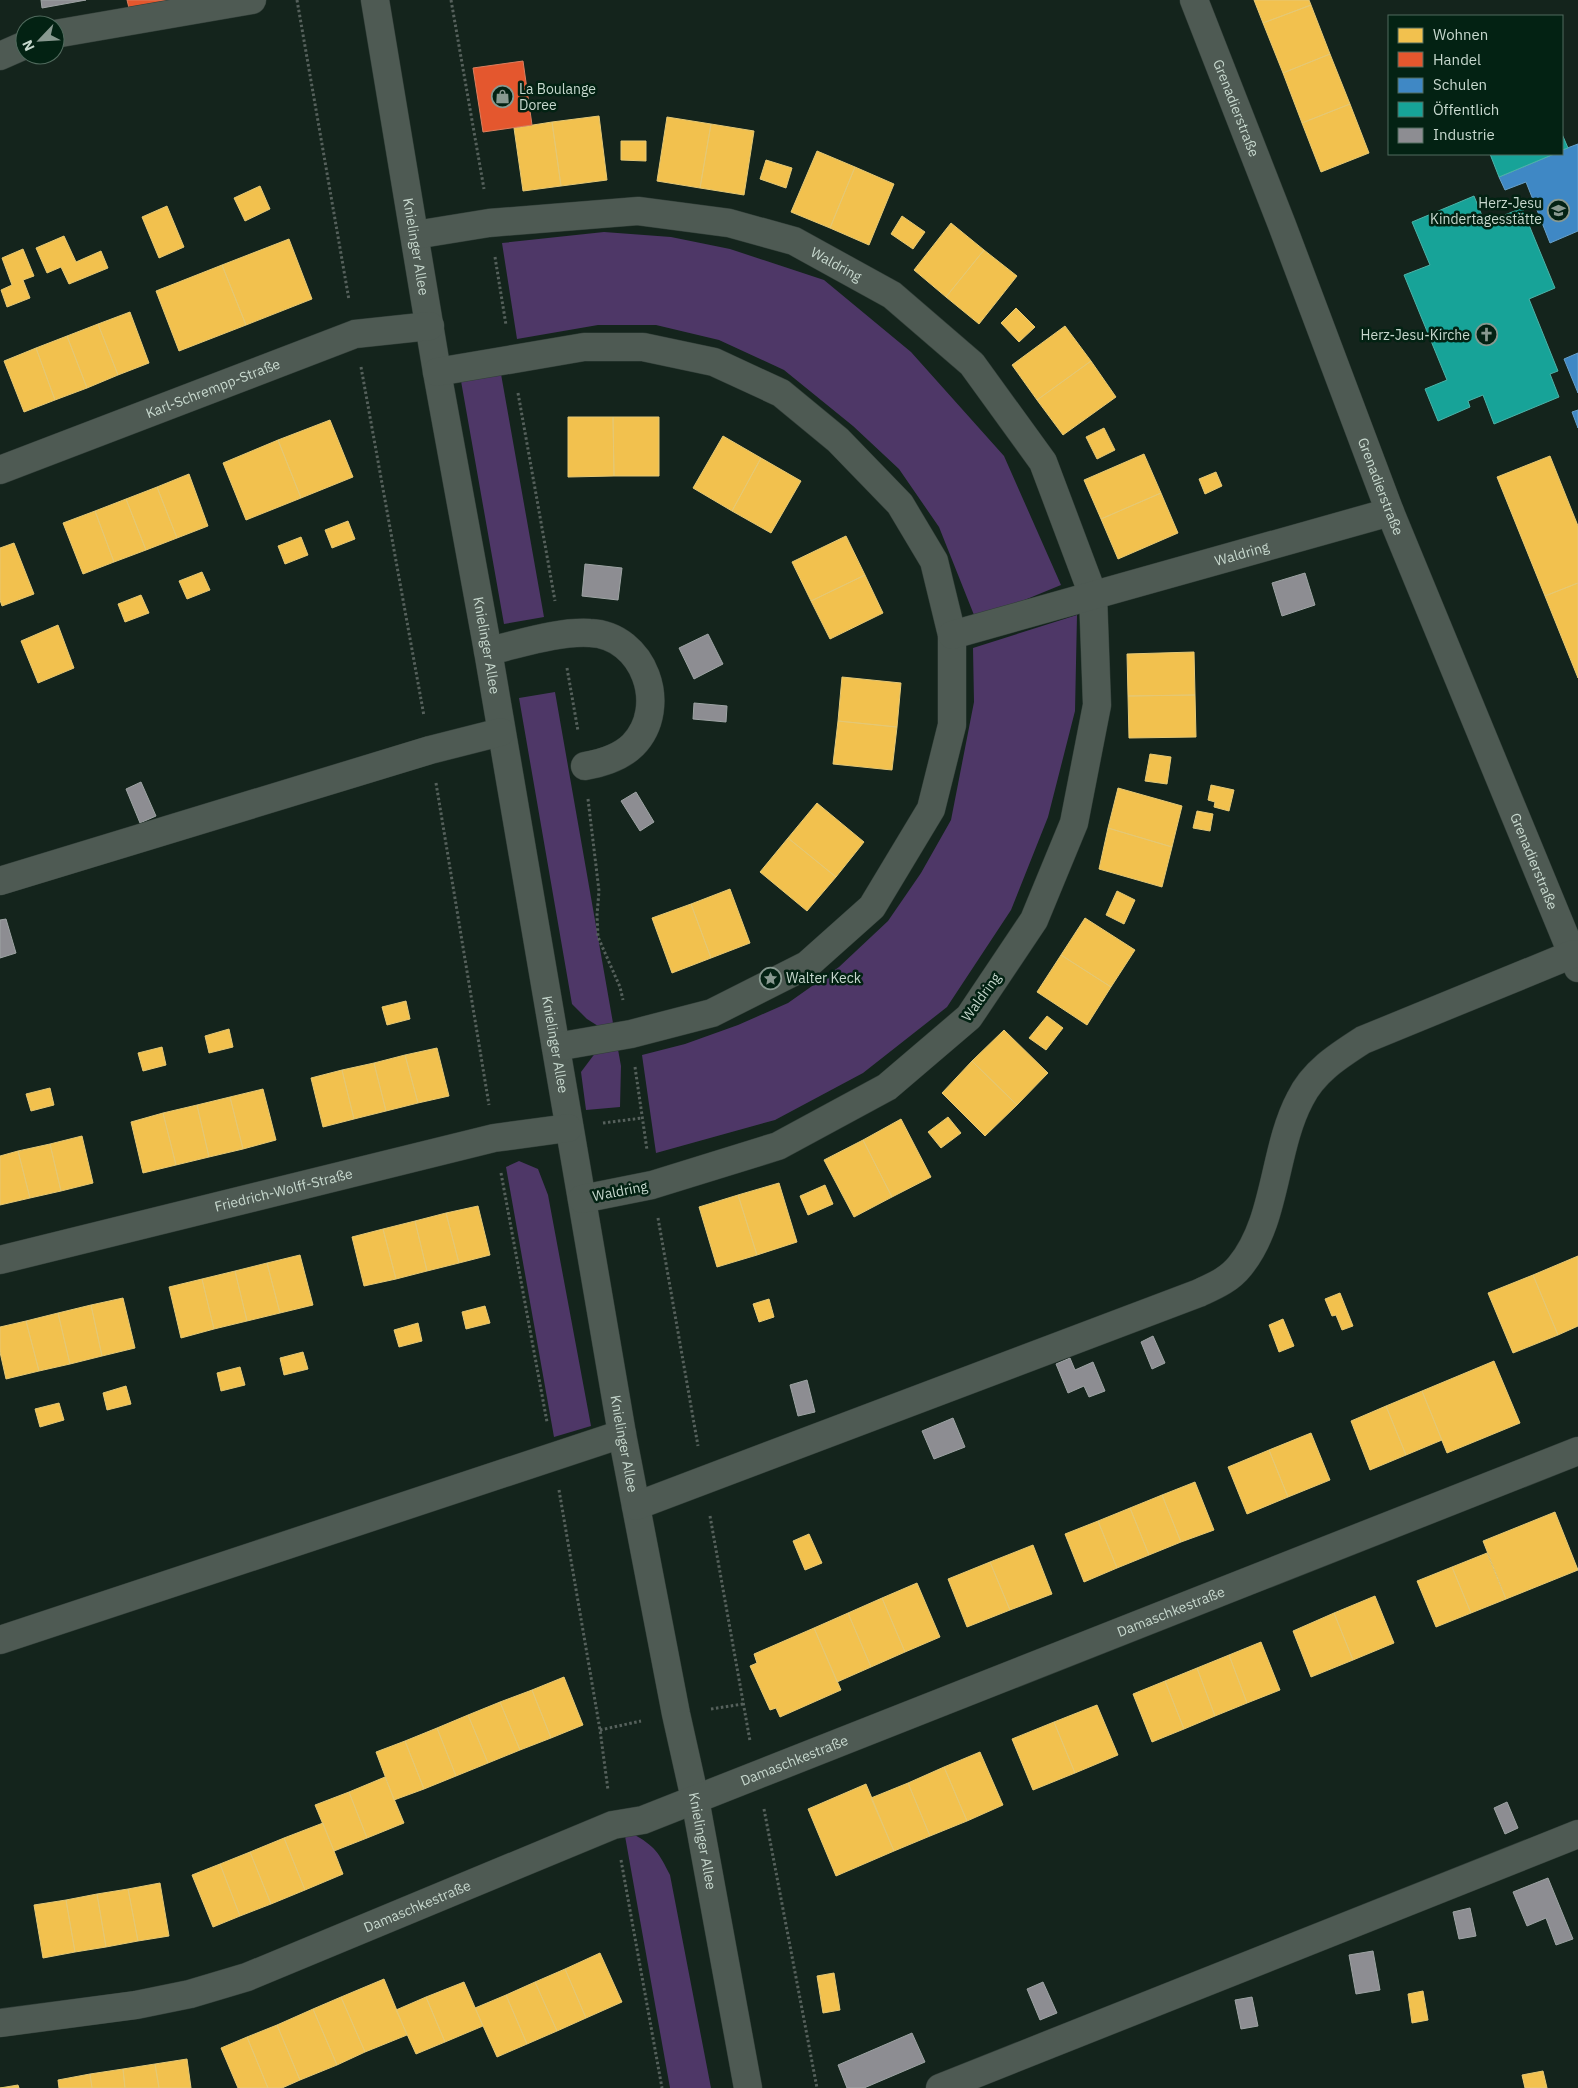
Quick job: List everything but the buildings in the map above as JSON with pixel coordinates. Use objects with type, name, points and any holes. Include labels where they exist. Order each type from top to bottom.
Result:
[{"type":"street","points":[[65,32],[252,0]]},
{"type":"street","name":"Knielinger Allee","points":[[374,0],[622,1434],[676,1714],[695,1798],[748,2088]]},
{"type":"street","name":"Grenadierstraße","points":[[1194,0],[1282,225],[1390,512],[1575,961]]},
{"type":"street","points":[[0,56],[15,49]]},
{"type":"street","name":"Waldring","points":[[415,235],[489,223],[638,211],[728,223],[794,241],[892,295],[972,364],[1043,462],[1093,594],[1096,705],[1074,823],[1034,920],[969,1017],[887,1087],[778,1146],[652,1185],[582,1199]]},
{"type":"street","name":"Karl-Schrempp-Straße","points":[[0,470],[355,334],[430,326]]},
{"type":"street","points":[[438,372],[584,347],[643,347],[714,362],[781,393],[838,440],[900,504],[934,561],[952,635],[952,724],[931,809],[872,906],[807,965],[712,1013],[630,1034],[556,1047]]},
{"type":"street","name":"Waldring","points":[[952,635],[1390,512]]},
{"type":"street","points":[[488,651],[562,635],[591,633],[613,638],[631,651],[644,668],[650,687],[651,708],[645,728],[633,744],[616,757],[584,766]]},
{"type":"street","points":[[0,881],[430,750],[501,732]]},
{"type":"street","points":[[636,1506],[1190,1297],[1223,1281],[1240,1267],[1252,1247],[1262,1223],[1288,1130],[1299,1099],[1314,1077],[1339,1055],[1363,1040],[1575,961]]},
{"type":"street","name":"Friedrich-Wolff-Straße","points":[[0,1260],[494,1138],[568,1128]]},
{"type":"street","points":[[0,1640],[622,1434]]},
{"type":"street","name":"Damaschkestraße","points":[[0,2023],[136,2005],[190,1994],[247,1977],[613,1825],[643,1820],[1578,1451]]},
{"type":"street","points":[[940,2088],[1578,1834]]},
{"type":"path","points":[[297,0],[430,750],[494,1138],[553,1456],[600,1730],[613,1825],[622,1864],[662,2088]]},
{"type":"shaded area","points":[[604,232],[671,237],[730,249],[824,280],[911,352],[1004,456],[1061,585],[976,620],[939,527],[899,469],[853,426],[784,370],[719,340],[656,325],[598,325],[517,339],[502,243]]},
{"type":"shaded area","points":[[501,374],[544,617],[504,624],[461,381]]},
{"type":"shaded area","points":[[1077,615],[1075,711],[1048,817],[1011,910],[947,1007],[863,1073],[775,1120],[656,1153],[642,1055],[685,1044],[738,1025],[788,1003],[839,967],[888,921],[921,873],[951,820],[974,702],[973,648]]},
{"type":"shaded area","points":[[555,692],[613,1023],[598,1026],[587,1019],[572,1004],[519,698]]},
{"type":"shaded area","points":[[617,1044],[621,1066],[620,1107],[586,1110],[581,1072],[596,1052]]},
{"type":"shaded area","points":[[519,1161],[538,1169],[548,1195],[591,1426],[554,1437],[506,1167]]},
{"type":"shaded area","points":[[633,1834],[647,1842],[656,1851],[670,1875],[711,2088],[670,2088],[625,1836]]},
{"type":"place","name":"La Boulange Doree","points":[[503,97]]},
{"type":"place","name":"Herz-Jesu Kindertagesstätte","points":[[1558,211]]},
{"type":"place","name":"Herz-Jesu-Kirche","points":[[1486,335]]},
{"type":"place","name":"Walter Keck","points":[[770,978]]}]
